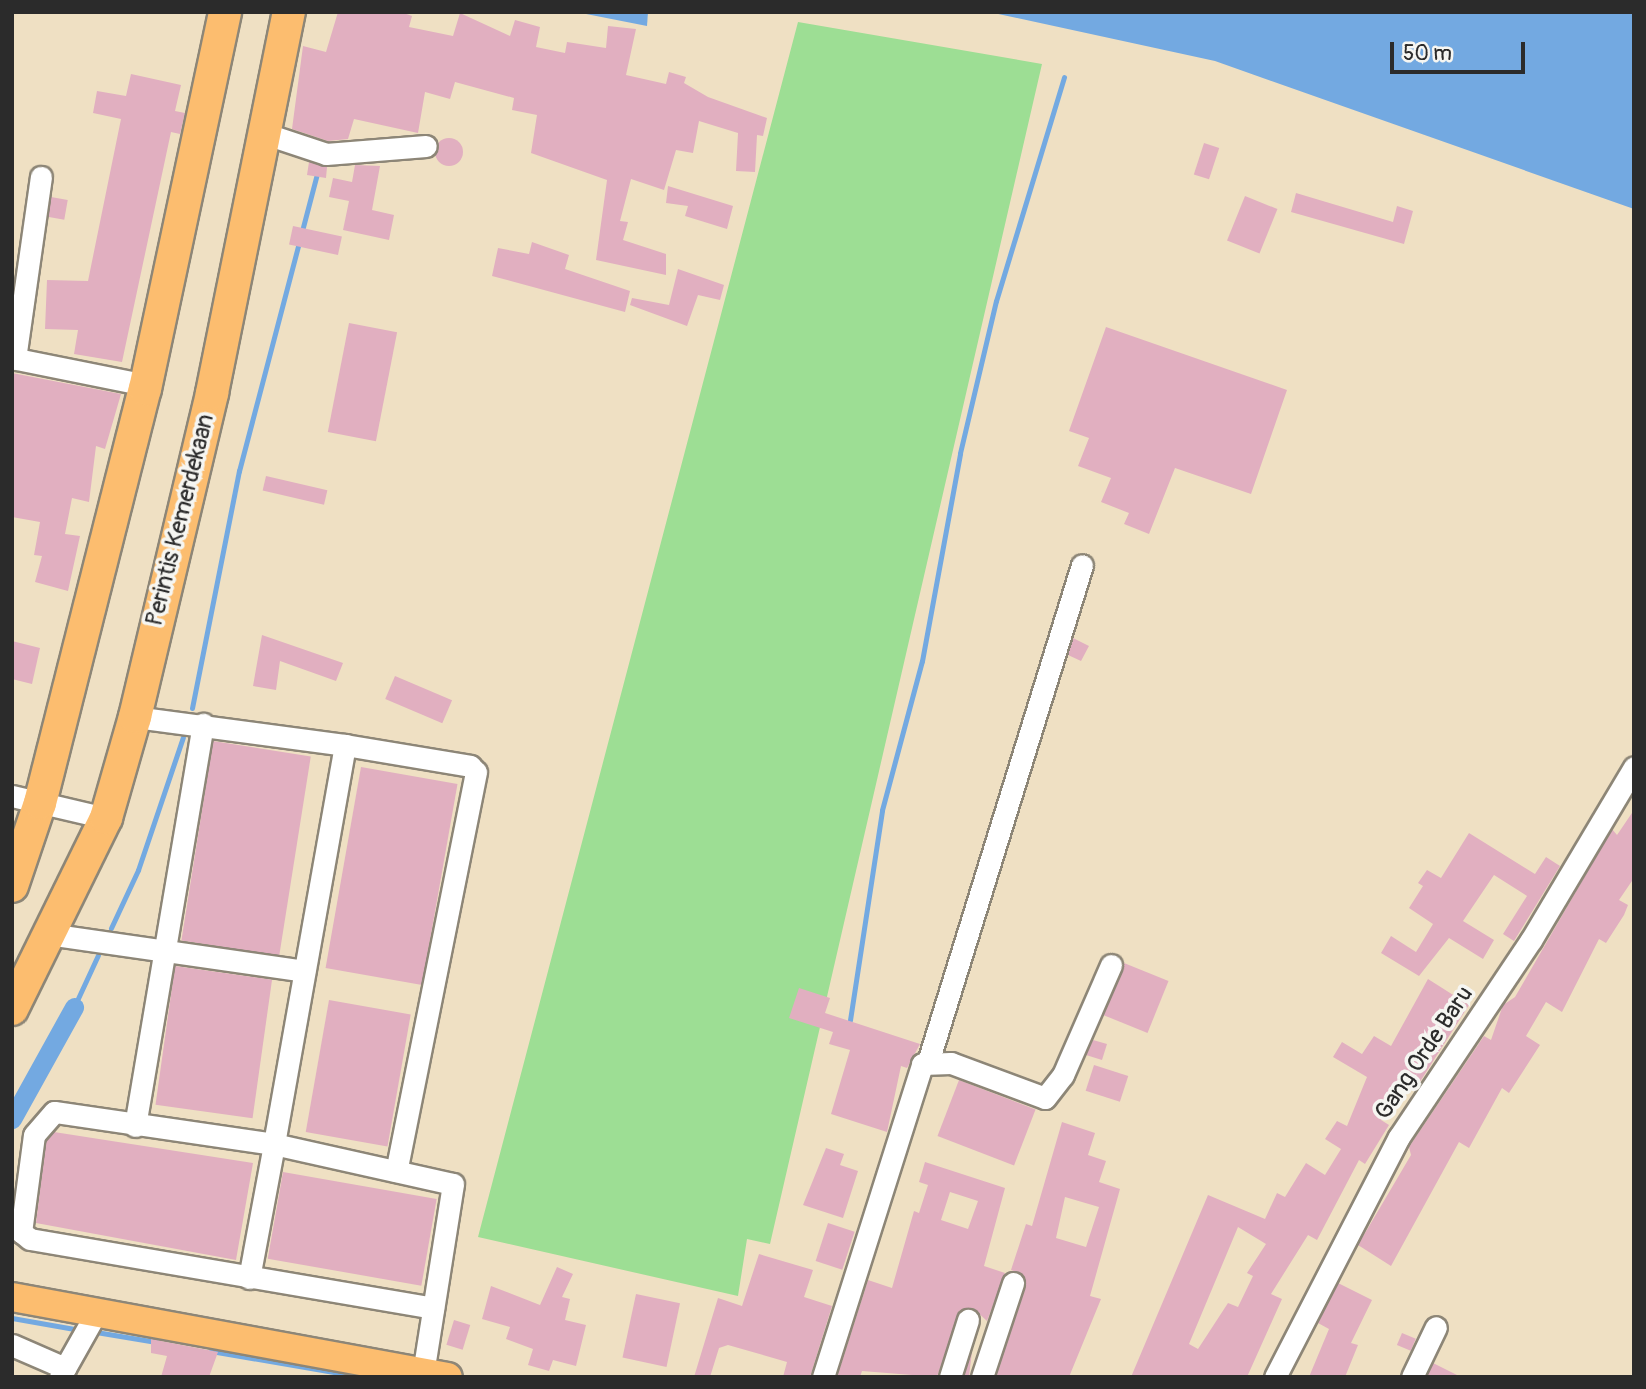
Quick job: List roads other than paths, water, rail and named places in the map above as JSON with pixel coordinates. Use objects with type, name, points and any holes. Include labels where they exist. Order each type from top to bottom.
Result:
[{"type":"highway","points":[[12,886],[26,800],[146,385],[225,12]]},
{"type":"highway","name":"Perintis Kemerdekaan","points":[[12,1009],[106,818],[135,717],[212,393],[289,12]]},
{"type":"main road","points":[[12,1297],[95,1315],[436,1375]]},
{"type":"street","points":[[266,119],[326,154],[426,146]]},
{"type":"street","points":[[41,177],[13,358],[146,385]]},
{"type":"street","points":[[823,1377],[916,1074],[928,1062],[1082,565]]},
{"type":"street","points":[[135,717],[345,745],[470,766],[476,772],[396,1171]]},
{"type":"street","points":[[135,1126],[161,950],[203,724]]},
{"type":"street","points":[[249,1278],[345,745]]},
{"type":"street","name":"Gang Orde Baru","points":[[1275,1377],[1399,1137],[1531,940],[1634,768]]},
{"type":"street","points":[[26,800],[106,818]]},
{"type":"street","points":[[48,934],[304,971]]},
{"type":"street","points":[[928,1062],[987,1073],[1045,1098],[1063,1075],[1111,965]]},
{"type":"street","points":[[433,1308],[30,1239],[21,1232],[40,1121],[54,1112],[135,1126],[274,1144],[453,1184],[433,1308],[436,1375]]},
{"type":"street","points":[[982,1377],[1013,1283]]},
{"type":"street","points":[[12,1345],[62,1372],[95,1315]]},
{"type":"street","points":[[950,1377],[968,1320]]},
{"type":"street","points":[[1412,1377],[1436,1327]]},
{"type":"water","points":[[576,12],[648,12],[647,26]]},
{"type":"water","points":[[989,12],[1634,12],[1634,209],[1215,61]]},
{"type":"waterway","points":[[850,1020],[882,810],[922,661],[960,453],[996,301],[1064,77]]},
{"type":"waterway","points":[[192,708],[239,471],[318,170]]},
{"type":"waterway","points":[[111,928],[138,870],[183,737]]},
{"type":"waterway","points":[[74,1007],[98,955]]},
{"type":"waterway","points":[[12,1119],[74,1007]]},
{"type":"waterway","points":[[12,1318],[80,1330]]},
{"type":"waterway","points":[[90,1331],[156,1342]]},
{"type":"waterway","points":[[211,1351],[363,1377]]}]
